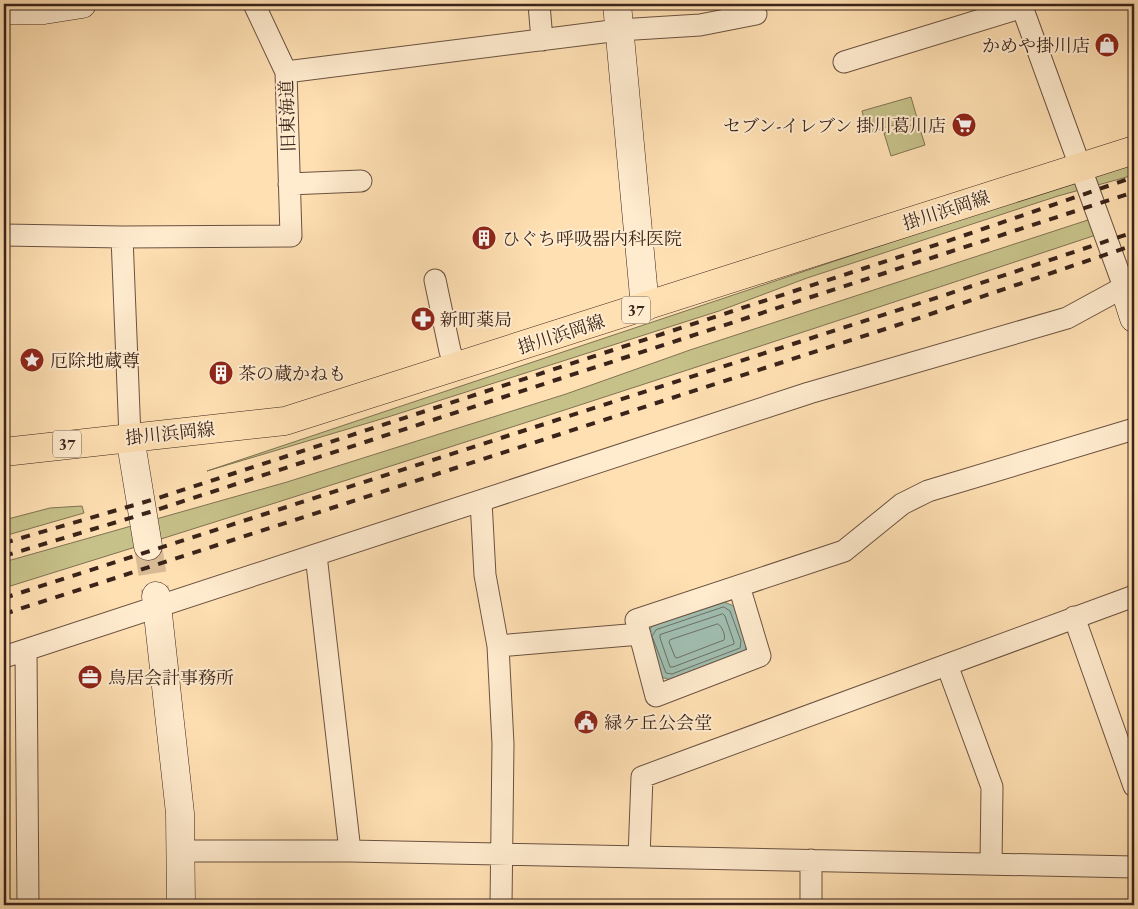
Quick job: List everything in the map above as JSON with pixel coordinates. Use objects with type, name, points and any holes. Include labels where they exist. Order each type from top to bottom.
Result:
[{"type":"main road","name":"掛川浜岡線","points":[[4,452],[285,421],[1134,150]]},
{"type":"street","points":[[254,4],[286,72]]},
{"type":"street","points":[[539,4],[542,40]]},
{"type":"street","points":[[4,10],[44,10],[68,5]]},
{"type":"street","points":[[844,62],[1022,5],[1080,167],[1129,285],[1134,318]]},
{"type":"street","name":"旧東海道","points":[[4,234],[122,237],[291,236],[286,72],[542,40],[618,17],[700,25],[756,14]]},
{"type":"street","points":[[618,17],[645,307]]},
{"type":"street","points":[[289,184],[361,180]]},
{"type":"street","points":[[122,237],[130,437],[148,546]]},
{"type":"street","points":[[435,280],[450,351],[456,367]]},
{"type":"street","points":[[4,657],[157,602],[316,555],[809,393],[1067,318],[1129,285]]},
{"type":"street","points":[[739,586],[760,656],[656,696],[636,620],[844,551],[902,504],[928,491],[1134,429]]},
{"type":"street","points":[[481,501],[485,575],[498,646],[503,744],[502,905]]},
{"type":"street","points":[[316,555],[350,851]]},
{"type":"street","points":[[639,857],[642,777],[1134,596]]},
{"type":"street","points":[[157,602],[180,813],[181,905]]},
{"type":"street","points":[[1074,617],[1134,786]]},
{"type":"street","points":[[498,646],[640,634]]},
{"type":"street","points":[[26,650],[28,901]]},
{"type":"street","points":[[947,665],[992,787],[992,864]]},
{"type":"street","points":[[181,851],[350,851],[1134,867]]},
{"type":"street","points":[[811,860],[811,905]]},
{"type":"shaded area","points":[[911,97],[917,118],[868,133],[862,111]]},
{"type":"shaded area","points":[[918,123],[925,145],[891,156],[884,133]]},
{"type":"shaded area","points":[[1134,161],[1134,175],[1058,196],[807,278],[719,311],[388,417],[207,471]]},
{"type":"shaded area","points":[[1091,219],[1096,235],[551,414],[4,588],[4,562],[287,482],[566,394],[690,350]]},
{"type":"shaded area","points":[[82,506],[84,513],[4,536],[4,520],[50,508]]},
{"type":"water","points":[[724,602],[734,606],[746,640],[746,652],[671,680],[661,677],[646,634],[653,625]]},
{"type":"waterway","points":[[4,905],[10,905]]},
{"type":"tunnel","points":[[148,546],[156,596]]},
{"type":"railway","points":[[4,543],[155,499],[945,242],[1134,177]]},
{"type":"railway","points":[[4,556],[150,512],[1134,192]]},
{"type":"railway","points":[[4,598],[942,296],[1134,232]]},
{"type":"railway","points":[[4,614],[910,321],[1134,245]]},
{"type":"place","name":"かめや掛川店","points":[[1107,45]]},
{"type":"place","name":"セブン-イレブン 掛川葛川店","points":[[964,125]]},
{"type":"place","name":"ひぐち呼吸器内科医院","points":[[484,238]]},
{"type":"place","name":"新町薬局","points":[[423,319]]},
{"type":"place","name":"厄除地蔵尊","points":[[32,360]]},
{"type":"place","name":"茶の蔵かねも","points":[[221,373]]},
{"type":"place","name":"鳥居会計事務所","points":[[90,677]]},
{"type":"place","name":"緑ケ丘公会堂","points":[[586,722]]}]
